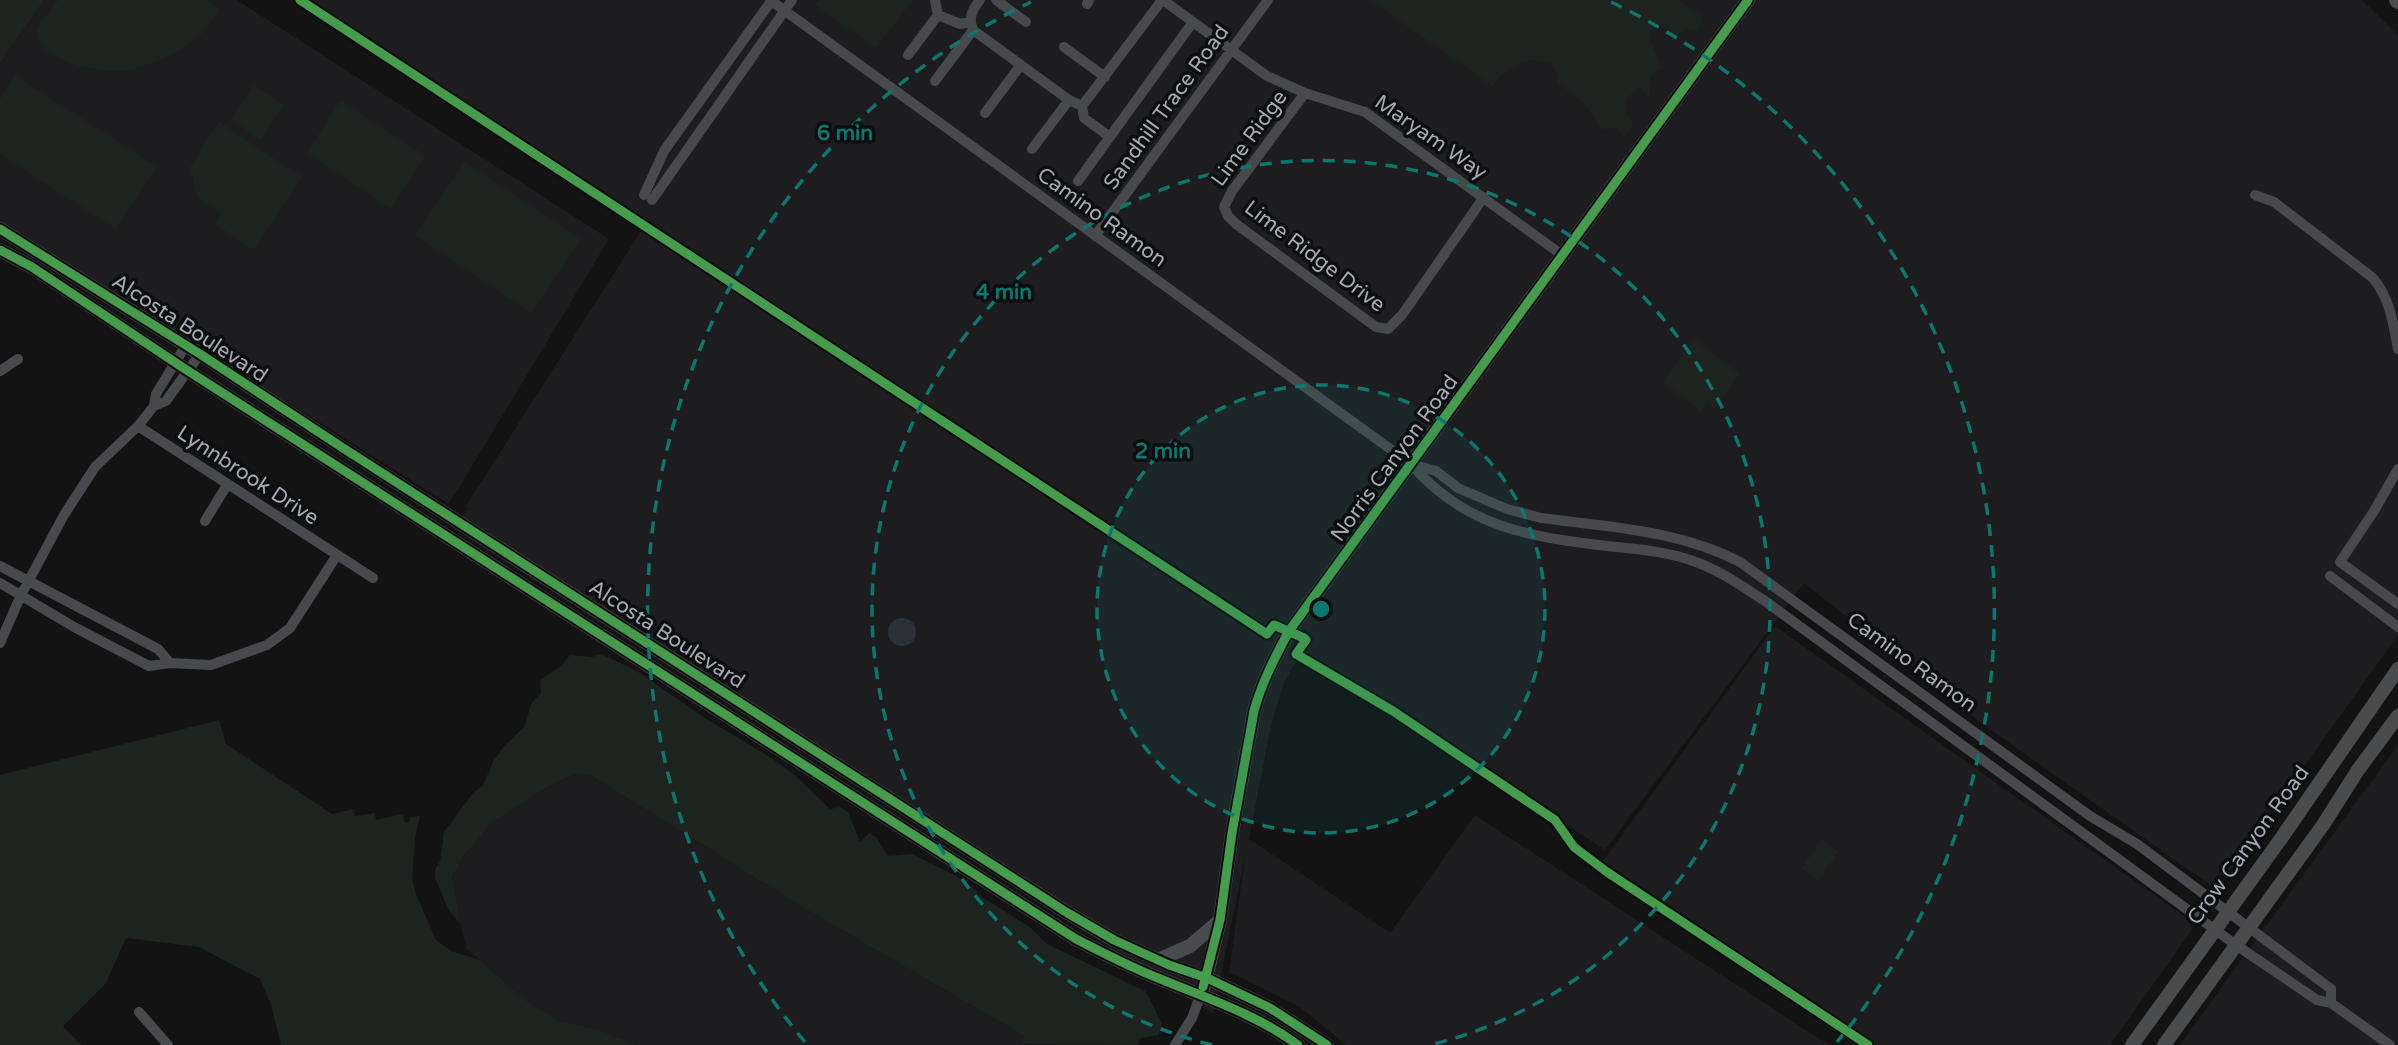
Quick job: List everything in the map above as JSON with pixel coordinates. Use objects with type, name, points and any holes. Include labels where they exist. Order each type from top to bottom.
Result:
[{"type":"main road","name":"Norris Canyon Road","points":[[1201,993],[1220,920],[1232,833],[1258,694],[1289,631],[1748,0]]},
{"type":"main road","name":"Alcosta Boulevard","points":[[0,229],[186,345],[1066,912],[1114,940],[1207,978],[1270,1009],[1327,1045]]},
{"type":"main road","name":"Alcosta Boulevard","points":[[0,250],[32,267],[182,367],[1076,939],[1134,968],[1201,993],[1285,1035],[1298,1045]]},
{"type":"main road","name":"Crow Canyon Road","points":[[2132,1045],[2280,840],[2398,669]]},
{"type":"main road","points":[[2164,1045],[2398,716]]},
{"type":"main road","points":[[1158,960],[1190,946],[1220,920]]},
{"type":"street","points":[[771,0],[664,150],[648,197],[792,0]]},
{"type":"street","name":"Camino Ramon","points":[[771,0],[1411,464],[1429,485],[1462,509],[1499,526],[1546,538],[1662,553],[1696,562],[1728,577],[1765,601],[2236,945],[2317,1000],[2331,1003],[2390,1045]]},
{"type":"street","points":[[908,55],[938,15],[935,0]]},
{"type":"street","points":[[935,81],[972,26],[973,9],[980,0]]},
{"type":"street","points":[[996,0],[1026,22]]},
{"type":"street","points":[[1110,137],[1084,118],[1082,106],[1163,0]]},
{"type":"street","name":"Maryam Way","points":[[1163,0],[1267,76],[1305,93],[1365,112],[1562,255]]},
{"type":"street","name":"Sandhill Trace Road","points":[[1095,236],[1268,0]]},
{"type":"street","points":[[938,15],[972,26],[1020,66],[1082,106]]},
{"type":"street","points":[[1077,181],[1193,22]]},
{"type":"street","points":[[1064,47],[1105,77]]},
{"type":"street","points":[[985,113],[1020,66]]},
{"type":"street","name":"Lime Ridge","points":[[1224,207],[1231,191],[1305,93]]},
{"type":"street","points":[[1032,149],[1069,100]]},
{"type":"street","points":[[2255,195],[2274,202],[2372,278],[2382,290],[2391,310],[2398,349]]},
{"type":"street","name":"Lime Ridge Drive","points":[[1224,207],[1236,224],[1282,259],[1376,327],[1388,329],[1409,305],[1484,197]]},
{"type":"street","points":[[182,367],[186,345]]},
{"type":"street","points":[[0,643],[21,595],[64,515],[95,467],[138,426],[154,406],[156,394],[182,367],[200,354]]},
{"type":"street","points":[[0,371],[18,359]]},
{"type":"street","name":"Lynnbrook Drive","points":[[138,426],[373,578]]},
{"type":"street","name":"Camino Ramon","points":[[1411,464],[1436,471],[1458,488],[1541,519],[1676,537],[1720,551],[1740,562],[2090,816],[2137,844],[2331,989],[2331,1003]]},
{"type":"street","points":[[2398,469],[2340,562],[2398,604]]},
{"type":"street","points":[[205,521],[227,485]]},
{"type":"street","points":[[0,583],[74,627],[149,666],[170,663],[211,665],[267,645],[290,628],[337,555]]},
{"type":"street","points":[[0,566],[158,649],[170,663]]},
{"type":"street","points":[[2330,576],[2398,627]]},
{"type":"street","points":[[1175,1045],[1192,1018],[1201,993]]},
{"type":"street","points":[[139,1012],[168,1045]]},
{"type":"shaded area","points":[[0,0],[44,0],[0,64]]},
{"type":"shaded area","points":[[44,0],[237,0],[609,239],[449,504],[0,221],[0,64]]},
{"type":"shaded area","points":[[58,0],[206,0],[218,8],[204,31],[179,50],[150,64],[113,71],[71,63],[46,50],[39,41],[38,27]]},
{"type":"shaded area","points":[[292,0],[2362,0],[2398,35],[2398,635],[2216,889],[1981,723],[1804,583],[1605,850],[1302,651],[1284,683],[1271,725],[1249,839],[1390,933],[1475,815],[1829,1045],[1346,1045],[1301,1008],[1229,972],[1245,857],[1213,1014],[454,529],[641,231]]},
{"type":"shaded area","points":[[819,0],[913,0],[876,48],[815,5]]},
{"type":"shaded area","points":[[1370,0],[1680,0],[1702,17],[1698,32],[1685,28],[1675,37],[1666,25],[1657,23],[1650,38],[1662,69],[1651,75],[1649,100],[1640,88],[1629,96],[1624,109],[1634,124],[1624,137],[1617,128],[1601,128],[1587,108],[1557,81],[1559,75],[1551,63],[1524,61],[1511,67],[1492,86]]},
{"type":"shaded area","points":[[15,75],[157,167],[116,229],[0,154],[0,99]]},
{"type":"shaded area","points":[[254,85],[284,105],[261,140],[231,119]]},
{"type":"shaded area","points":[[341,100],[426,156],[391,209],[306,153]]},
{"type":"shaded area","points":[[219,122],[302,177],[254,250],[215,224],[222,214],[197,198],[190,167]]},
{"type":"shaded area","points":[[465,162],[581,240],[531,313],[415,235]]},
{"type":"shaded area","points":[[1694,339],[1740,374],[1715,409],[1707,403],[1701,411],[1662,382]]},
{"type":"shaded area","points":[[902,618],[912,622],[916,632],[912,642],[902,646],[892,642],[888,632],[892,622]]},
{"type":"shaded area","points":[[1775,626],[2188,919],[2192,930],[2110,1045],[1876,1045],[1603,861]]},
{"type":"shaded area","points":[[601,654],[637,671],[705,718],[770,757],[796,776],[830,809],[840,807],[848,812],[860,842],[869,833],[876,837],[888,856],[912,854],[956,876],[982,897],[1030,927],[1047,944],[1145,991],[1162,1023],[1159,1035],[1141,1038],[1137,1045],[1022,1044],[1024,1036],[807,910],[590,775],[576,774],[555,783],[493,822],[464,856],[452,877],[460,923],[449,911],[435,878],[444,832],[473,793],[483,785],[494,760],[505,745],[524,727],[532,702],[541,693],[540,680],[561,666],[570,655],[592,657]]},
{"type":"shaded area","points":[[219,720],[226,744],[332,814],[354,809],[355,816],[375,813],[376,820],[403,814],[405,823],[410,822],[410,817],[420,816],[415,838],[412,879],[436,940],[451,951],[480,960],[527,1001],[558,1020],[600,1030],[638,1045],[281,1045],[271,1005],[260,979],[199,947],[126,938],[106,983],[63,1026],[81,1045],[0,1045],[0,775]]},
{"type":"shaded area","points":[[2398,745],[2398,1045],[2180,1045],[2239,963]]},
{"type":"shaded area","points":[[576,774],[590,775],[807,910],[1024,1036],[1022,1045],[638,1045],[600,1030],[558,1020],[527,1001],[467,949],[455,904],[452,877],[464,856],[493,822],[555,783]]},
{"type":"shaded area","points":[[1822,839],[1839,851],[1818,881],[1801,869]]},
{"type":"cycle path","points":[[300,0],[1267,634],[1274,625],[1304,638],[1306,640],[1296,654],[1393,711],[1555,820],[1574,847],[1607,872],[1868,1045]]},
{"type":"cycle path","points":[[1203,987],[1220,920],[1232,833],[1254,711],[1265,680],[1289,631],[1748,0]]},
{"type":"cycle path","points":[[0,229],[200,354],[1066,912],[1114,940],[1169,965],[1207,978],[1270,1008],[1327,1045]]},
{"type":"cycle path","points":[[0,250],[32,267],[182,367],[1076,939],[1137,969],[1248,1015],[1298,1045]]}]
